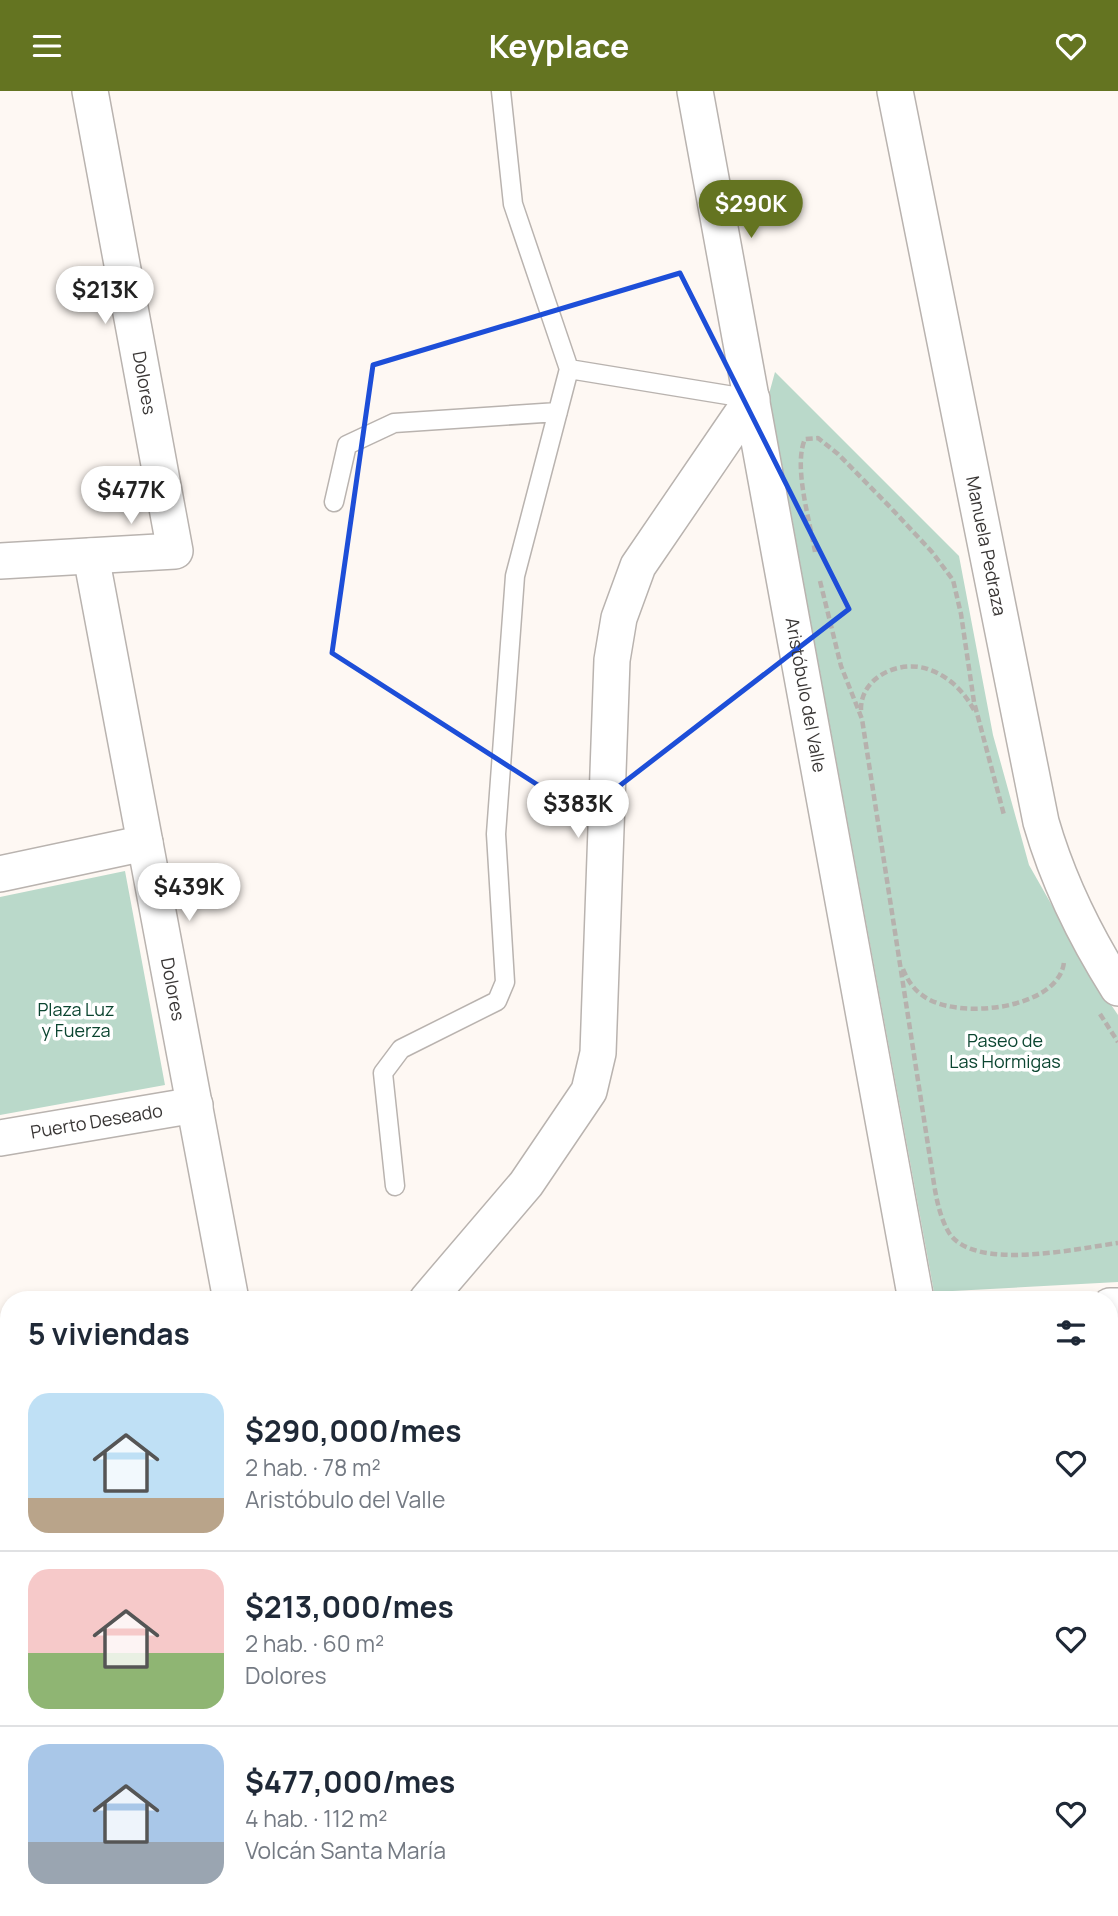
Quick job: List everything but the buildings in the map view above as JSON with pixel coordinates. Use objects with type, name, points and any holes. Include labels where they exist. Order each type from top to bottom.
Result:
[{"type":"street","name":"Dolores","points":[[90,91],[175,551],[91,556],[229,1291]]},
{"type":"street","name":"Aristóbulo del Valle","points":[[695,91],[914,1291]]},
{"type":"street","name":"Manuela Pedraza","points":[[895,91],[1041,822],[1053,862],[1107,998]]},
{"type":"street","points":[[435,1291],[526,1184],[589,1091],[598,1052],[612,660],[619,618],[638,566],[752,399]]},
{"type":"street","points":[[0,561],[91,556]]},
{"type":"street","points":[[0,874],[145,843]]},
{"type":"street","name":"Puerto Deseado","points":[[0,1138],[195,1105]]},
{"type":"lane","points":[[395,1186],[383,1073],[401,1049],[497,1001],[505,982],[496,834],[515,576],[569,369],[513,204],[501,91]]},
{"type":"lane","points":[[569,369],[752,399]]},
{"type":"lane","points":[[334,502],[347,445],[394,423],[558,412]]},
{"type":"path","points":[[816,562],[800,470],[800,449],[805,439],[818,437],[891,508],[932,552],[953,580],[978,720],[1007,826]]},
{"type":"path","points":[[818,573],[841,666],[862,718]]},
{"type":"path","points":[[978,720],[967,697],[958,687],[940,674],[915,666],[886,672],[873,679],[864,690],[861,702],[899,962],[940,1208],[948,1233],[965,1247],[978,1252],[1002,1255],[1055,1252],[1118,1243]]},
{"type":"path","points":[[899,962],[907,979],[922,996],[938,1004],[969,1009],[1003,1006],[1032,997],[1058,979],[1063,971],[1064,952],[1070,964]]},
{"type":"path","points":[[1107,998],[1118,1042]]},
{"type":"highlighted area","points":[[680,273],[849,609],[583,814],[332,653],[373,365]]},
{"type":"green space","name":"Paseo de Las Hormigas","points":[[775,372],[959,556],[993,735],[1029,865],[1095,981],[1118,1015],[1118,1282],[934,1291],[769,394]]},
{"type":"green space","name":"Plaza Luz y Fuerza","points":[[125,871],[165,1085],[0,1115],[0,897]]}]
